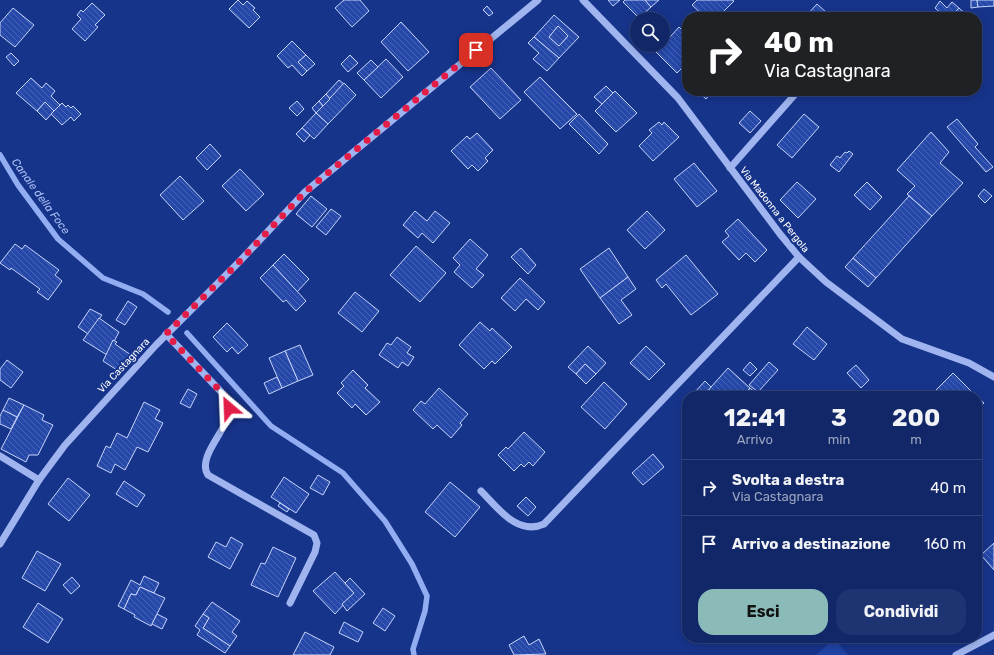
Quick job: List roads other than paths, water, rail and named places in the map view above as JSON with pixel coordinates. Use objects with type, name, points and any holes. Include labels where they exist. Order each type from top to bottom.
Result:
[{"type":"street","name":"Via Castagnara","points":[[0,544],[40,480],[70,439],[166,334],[239,262],[305,192],[538,0]]},
{"type":"street","name":"Via Madonna a Pergola","points":[[582,0],[678,98],[799,257],[826,282],[902,339],[969,363],[994,377]]},
{"type":"street","points":[[730,168],[794,96]]},
{"type":"street","points":[[482,491],[510,520],[521,526],[536,527],[544,524],[799,257]]},
{"type":"street","points":[[166,334],[226,397],[229,408],[227,418],[205,461],[205,470],[208,475],[314,535],[317,543],[315,552],[290,603]]},
{"type":"street","points":[[0,456],[40,480]]},
{"type":"street","points":[[982,641],[994,635]]},
{"type":"street","points":[[956,655],[979,643]]},
{"type":"waterway","name":"Canale della Foce","points":[[0,155],[18,185],[58,239],[103,278],[143,294],[168,312]]},
{"type":"waterway","name":"Canale della Foce","points":[[187,333],[271,426],[343,473],[385,521],[412,564],[427,596],[425,611],[413,649],[414,655]]}]
